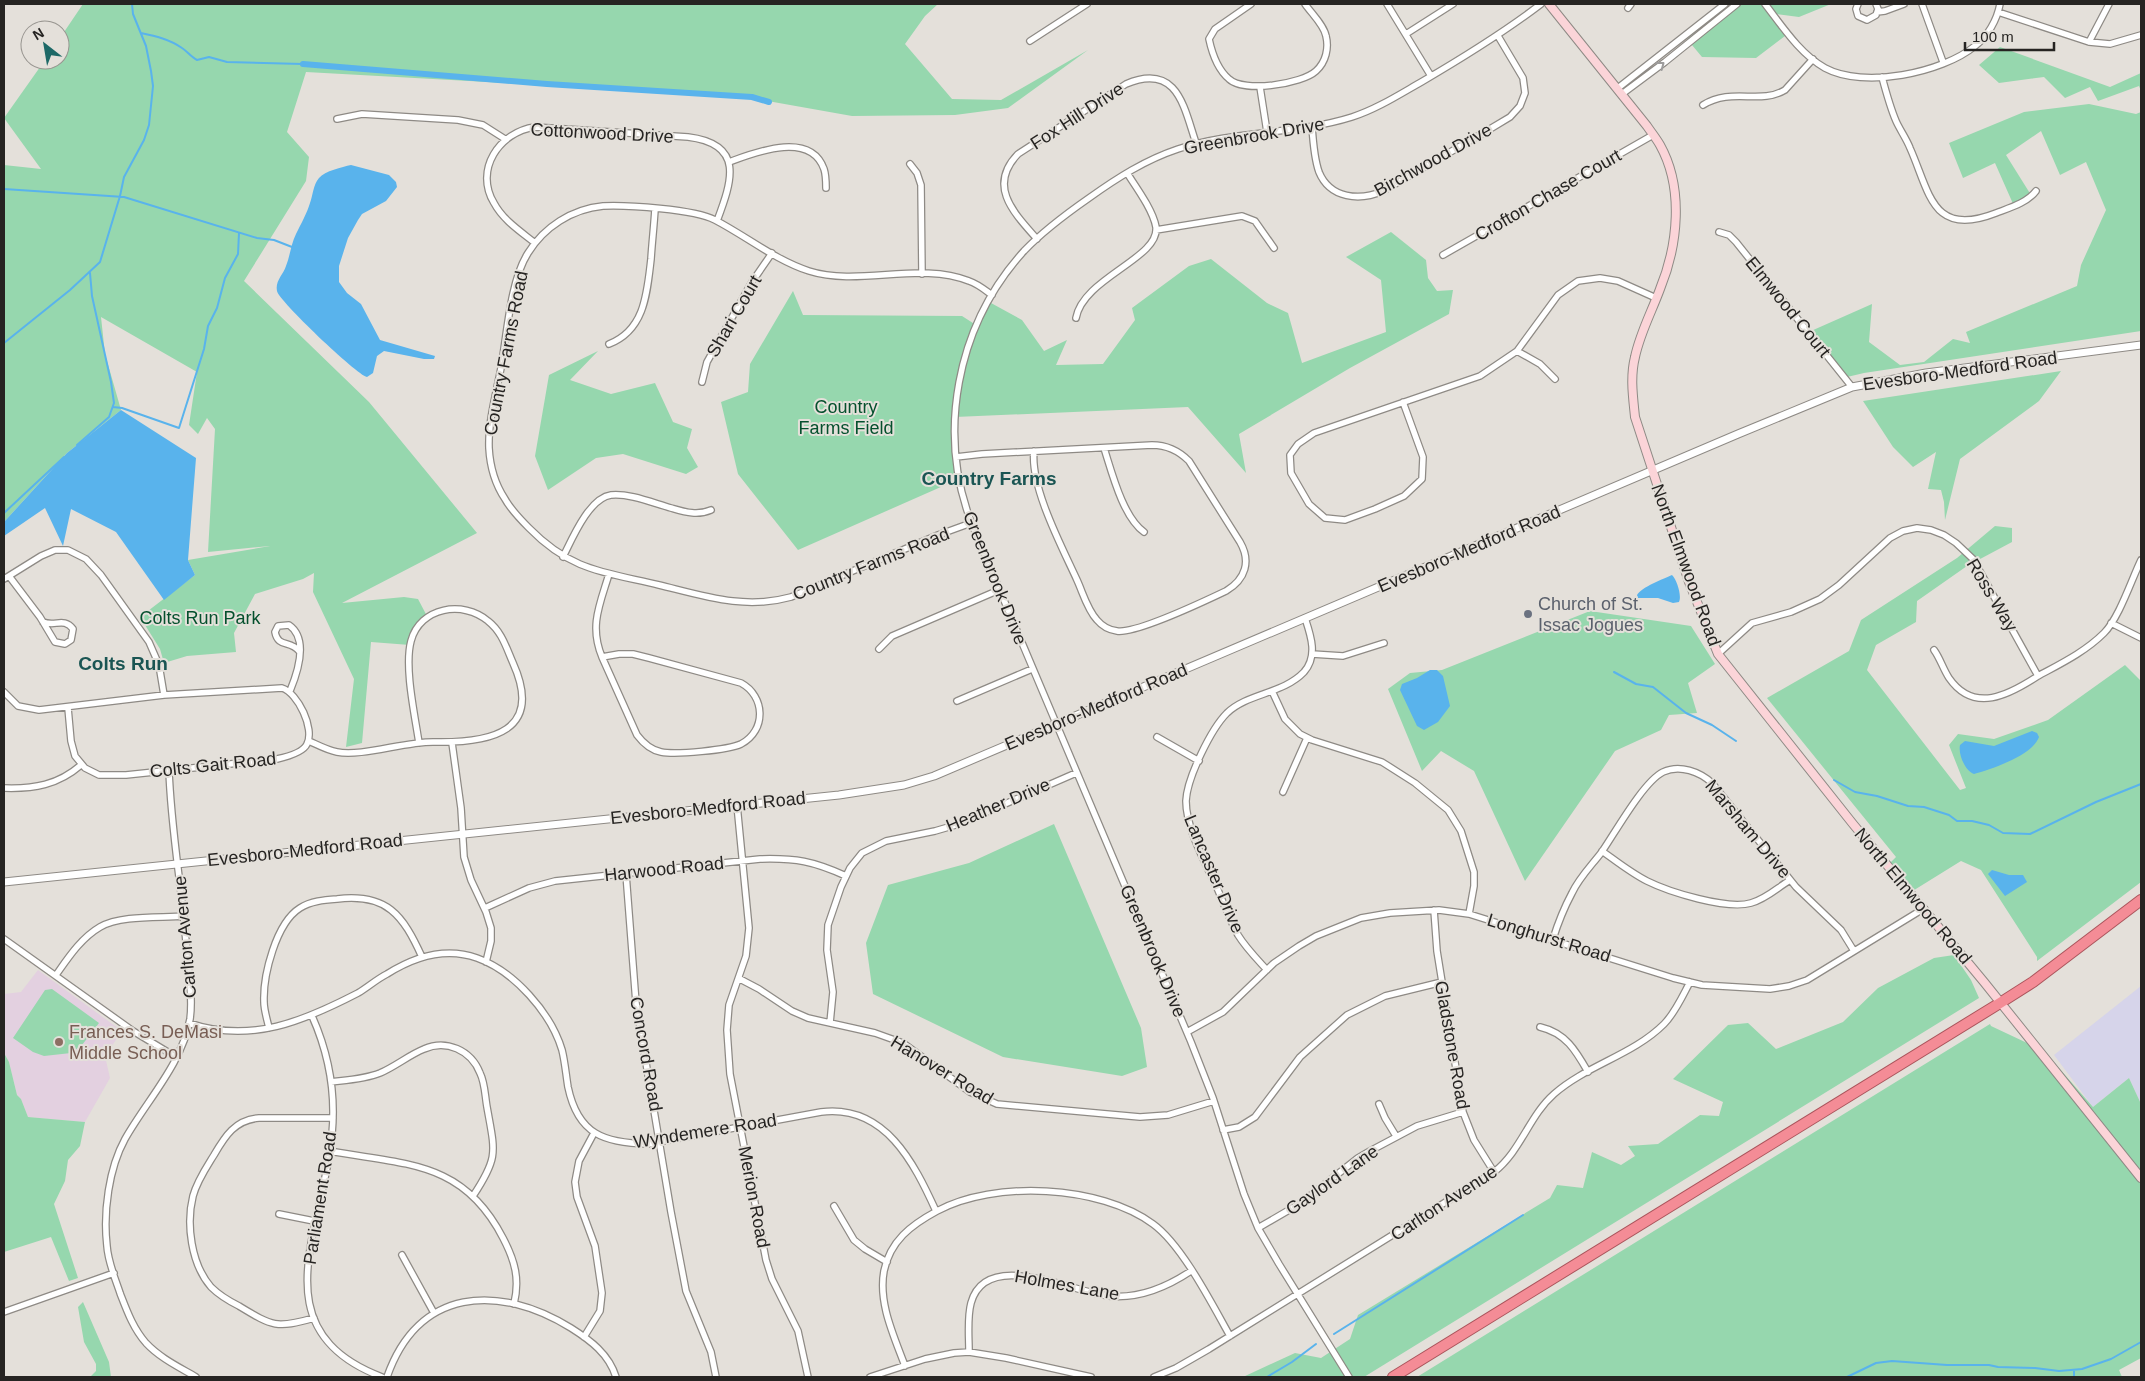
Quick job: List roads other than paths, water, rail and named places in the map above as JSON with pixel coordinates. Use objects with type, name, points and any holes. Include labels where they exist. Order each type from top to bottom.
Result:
[{"type":"highway","points":[[1393,1377],[2033,982],[2141,900]]},
{"type":"main road","name":"North Elmwood Road","points":[[1549,4],[1620,91],[1653,135],[1662,150],[1668,168],[1674,192],[1675,214],[1671,256],[1635,356],[1632,383],[1635,417],[1694,595],[1718,654],[2141,1178]]},
{"type":"street","points":[[1030,41],[1087,4]]},
{"type":"street","points":[[1251,4],[1215,28],[1209,38],[1212,54],[1229,80],[1238,84],[1260,87],[1301,80],[1316,72],[1325,59],[1327,47],[1326,34],[1305,4]]},
{"type":"street","points":[[1387,4],[1431,76]]},
{"type":"street","points":[[1406,34],[1453,4]]},
{"type":"street","name":"Greenbrook Drive","points":[[1350,1377],[1258,1228],[1244,1194],[1214,1101],[1188,1032],[971,523],[960,488],[956,457],[955,412],[962,366],[978,322],[992,295],[1009,270],[1037,239],[1068,212],[1127,173],[1164,154],[1196,143],[1312,126],[1353,116],[1374,108],[1498,36],[1541,4]]},
{"type":"street","points":[[1620,91],[1725,4]]},
{"type":"street","points":[[1620,91],[1665,62],[1737,4]]},
{"type":"street","points":[[1765,4],[1813,59],[1826,68],[1845,76],[1865,78],[1882,77],[1917,70],[1967,52],[1976,45],[1990,28],[2000,4]]},
{"type":"street","points":[[1858,4],[1857,13],[1864,20],[1870,20],[1877,12],[1888,11],[1904,4]]},
{"type":"street","points":[[1876,4],[1877,12]]},
{"type":"street","points":[[1922,4],[1943,62]]},
{"type":"street","points":[[2088,42],[2108,4]]},
{"type":"street","points":[[1998,12],[2088,42],[2110,44],[2141,35]]},
{"type":"street","name":"Birchwood Drive","points":[[1312,126],[1318,167],[1328,186],[1340,194],[1354,197],[1369,196],[1383,191],[1510,117],[1520,106],[1525,93],[1523,78],[1498,36]]},
{"type":"street","points":[[1703,105],[1725,96],[1767,96],[1780,93],[1813,59]]},
{"type":"street","points":[[1882,77],[1893,114],[1909,145],[1926,190],[1933,203],[1942,213],[1962,220],[1977,219],[2018,203],[2036,191]]},
{"type":"street","name":"Fox Hill Drive","points":[[1037,239],[1017,217],[1006,197],[1004,182],[1008,167],[1018,154],[1113,92],[1139,79],[1154,79],[1167,85],[1182,100],[1196,143]]},
{"type":"street","points":[[1260,87],[1267,132]]},
{"type":"street","points":[[337,119],[348,115],[362,114],[458,120],[483,125],[505,139]]},
{"type":"street","name":"Cottonwood Drive","points":[[535,243],[504,217],[494,204],[488,189],[487,173],[491,157],[505,139],[519,130],[535,126],[702,139],[716,144],[729,162]]},
{"type":"street","name":"Crofton Chase Court","points":[[1443,255],[1653,135]]},
{"type":"street","points":[[716,221],[728,191],[729,162],[772,148],[796,147],[810,152],[821,162],[824,169],[826,188]]},
{"type":"street","points":[[910,164],[917,173],[922,185],[922,274]]},
{"type":"street","points":[[1076,318],[1079,308],[1086,297],[1110,275],[1147,249],[1155,238],[1156,230],[1152,216],[1127,173]]},
{"type":"street","name":"Country Farms Road","points":[[971,523],[938,535],[799,595],[775,601],[732,602],[609,574],[585,567],[563,557],[535,534],[511,508],[497,484],[490,457],[489,438],[516,288],[524,261],[535,243],[560,221],[584,210],[611,206],[694,213],[716,221],[802,269],[820,274],[922,274],[952,276],[967,280],[992,295]]},
{"type":"street","points":[[609,344],[617,341],[629,332],[642,311],[647,294],[655,209]]},
{"type":"street","points":[[1156,230],[1242,216],[1255,221],[1274,248]]},
{"type":"street","name":"Elmwood Court","points":[[1719,232],[1729,235],[1736,242],[1852,387]]},
{"type":"street","name":"Shari Court","points":[[702,382],[706,362],[752,282],[772,253]]},
{"type":"street","points":[[1403,402],[1423,457],[1422,480],[1404,496],[1374,509],[1345,520],[1325,518],[1309,504],[1291,473],[1290,455],[1298,444],[1314,434],[1403,402],[1480,376],[1517,351],[1558,295],[1578,281],[1600,278],[1618,281],[1656,298]]},
{"type":"street","name":"Evesboro-Medford Road","points":[[4,882],[178,862],[839,795],[904,785],[934,776],[1056,725],[1852,387],[1926,373],[2141,345]]},
{"type":"street","points":[[1517,351],[1540,364],[1555,379]]},
{"type":"street","points":[[956,457],[982,454],[1034,451],[1161,445],[1177,450],[1189,461],[1244,549],[1246,556],[1245,570],[1233,587],[1131,631],[1115,631],[1102,625],[1088,606],[1055,530],[1036,479],[1034,451]]},
{"type":"street","points":[[1104,448],[1128,511],[1136,524],[1144,532]]},
{"type":"street","points":[[563,557],[588,512],[597,502],[609,495],[623,496],[692,514],[712,510]]},
{"type":"street","name":"Ross Way","points":[[1718,654],[1752,623],[1791,612],[1820,599],[1839,585],[1890,538],[1903,530],[1917,528],[1931,530],[1944,535],[1973,559],[2038,676]]},
{"type":"street","points":[[43,622],[52,625],[60,622],[68,623],[73,629],[71,640],[66,644],[55,642],[43,622],[6,578],[40,556],[55,550],[68,550],[86,559],[122,603],[152,647],[159,665],[164,695]]},
{"type":"street","points":[[1934,650],[1955,685],[1970,696],[1996,698],[2010,694],[2073,657],[2104,633],[2111,623],[2141,560]]},
{"type":"street","points":[[602,657],[633,654],[741,683],[752,690],[758,701],[760,715],[757,728],[748,739],[735,746],[676,753],[654,750],[642,741],[637,735],[602,657],[596,641],[595,626],[609,574]]},
{"type":"street","points":[[879,649],[892,636],[999,590]]},
{"type":"street","points":[[4,692],[18,706],[30,710],[68,708],[164,695],[275,688],[290,691],[303,710],[309,741],[332,751],[344,753],[419,743],[452,743],[485,738],[503,732],[512,725],[519,715],[523,695],[518,674],[504,642],[497,630],[480,616],[452,608],[439,611],[427,618],[418,627],[411,642],[409,678],[419,743]]},
{"type":"street","points":[[1305,618],[1312,637],[1312,654],[1343,656],[1384,643]]},
{"type":"street","points":[[2111,623],[2141,638]]},
{"type":"street","points":[[290,691],[298,670],[299,652],[295,630],[286,624],[278,626],[275,632],[277,639],[283,643],[293,645],[299,652]]},
{"type":"street","name":"Lancaster Drive","points":[[1267,970],[1247,947],[1234,927],[1191,828],[1186,810],[1187,792],[1213,731],[1229,712],[1242,703],[1291,682],[1304,672],[1312,654]]},
{"type":"street","points":[[957,701],[1032,669]]},
{"type":"street","points":[[1272,691],[1290,724],[1307,738],[1382,762],[1415,783],[1448,810],[1462,832],[1474,872],[1474,886],[1469,914]]},
{"type":"street","points":[[4,788],[52,783],[66,777],[81,765],[72,748],[68,708]]},
{"type":"street","points":[[1157,738],[1199,761]]},
{"type":"street","points":[[1282,792],[1307,738]]},
{"type":"street","name":"Colts Gait Road","points":[[81,765],[91,772],[108,776],[277,759],[298,752],[305,748],[309,741]]},
{"type":"street","points":[[452,743],[468,872],[489,920],[491,935],[486,962]]},
{"type":"street","name":"Carlton Avenue","points":[[169,770],[173,826],[184,916],[190,999],[189,1023],[176,1057],[129,1132],[113,1168],[106,1235],[108,1254],[128,1314],[141,1336],[156,1352],[196,1377]]},
{"type":"street","name":"Marsham Drive","points":[[1553,939],[1559,919],[1572,892],[1654,779],[1666,771],[1687,770],[1700,774],[1712,783],[1790,880],[1841,930],[1854,951]]},
{"type":"street","name":"Heather Drive","points":[[830,1023],[833,992],[827,933],[830,917],[846,876],[858,858],[873,846],[886,841],[935,832],[959,824],[1076,773]]},
{"type":"street","name":"Merion Road","points":[[737,805],[749,928],[746,956],[730,1005],[727,1030],[729,1064],[766,1260],[772,1279],[798,1331],[808,1377]]},
{"type":"street","points":[[1602,851],[1631,872],[1654,884],[1715,902],[1748,904],[1762,898],[1790,880]]},
{"type":"street","name":"Harwood Road","points":[[485,908],[520,892],[546,883],[774,858],[798,859],[820,864],[846,876]]},
{"type":"street","name":"Concord Road","points":[[626,874],[636,1003],[684,1281],[693,1309],[711,1352],[716,1377]]},
{"type":"street","points":[[269,1028],[264,992],[272,954],[288,919],[309,904],[350,898],[371,899],[380,903],[397,915],[409,929],[422,957]]},
{"type":"street","name":"Longhurst Road","points":[[1188,1032],[1223,1012],[1282,957],[1316,936],[1361,918],[1390,913],[1434,910],[1469,914],[1690,982],[1712,986],[1760,989],[1789,986],[1814,976],[1923,908]]},
{"type":"street","name":"Gladstone Road","points":[[1434,910],[1436,943],[1463,1112],[1474,1140],[1494,1172]]},
{"type":"street","points":[[56,975],[82,942],[102,926],[124,921],[184,916]]},
{"type":"street","points":[[4,939],[133,1031],[176,1057]]},
{"type":"street","name":"Wyndemere Road","points":[[189,1023],[226,1031],[251,1031],[269,1028],[312,1016],[359,992],[386,974],[422,957],[454,954],[476,958],[486,962],[516,983],[546,1016],[562,1050],[573,1104],[581,1120],[594,1133],[624,1144],[639,1144],[660,1142],[830,1111],[854,1114],[865,1118],[880,1128],[906,1154],[917,1169],[936,1211]]},
{"type":"street","name":"Hanover Road","points":[[740,979],[800,1014],[884,1035],[903,1043],[970,1092],[988,1101],[1007,1106],[1150,1117],[1177,1113],[1214,1101]]},
{"type":"street","points":[[1223,1130],[1239,1127],[1255,1116],[1300,1057],[1326,1031],[1347,1015],[1370,1002],[1393,993],[1442,982]]},
{"type":"street","name":"Carlton Avenue","points":[[1154,1377],[1193,1359],[1494,1172],[1510,1158],[1536,1115],[1548,1100],[1588,1072],[1644,1040],[1658,1029],[1675,1010],[1690,982]]},
{"type":"street","name":"Parliament Road","points":[[312,1016],[326,1050],[332,1082],[333,1118],[330,1151],[314,1221],[308,1275],[310,1307],[323,1338],[341,1356],[358,1368],[382,1377]]},
{"type":"street","points":[[1540,1027],[1566,1039],[1575,1049],[1588,1072]]},
{"type":"street","points":[[332,1082],[375,1075],[430,1047],[450,1046],[468,1055],[477,1066],[482,1079],[494,1149],[490,1170],[473,1196]]},
{"type":"street","points":[[1379,1104],[1396,1136]]},
{"type":"street","name":"Gaylord Lane","points":[[1258,1228],[1289,1212],[1358,1158],[1396,1136],[1424,1124],[1463,1112]]},
{"type":"street","points":[[314,1318],[292,1324],[271,1324],[218,1293],[206,1280],[199,1266],[192,1244],[190,1221],[193,1197],[199,1182],[219,1145],[235,1126],[242,1121],[258,1118],[333,1118]]},
{"type":"street","points":[[584,1337],[600,1310],[602,1293],[595,1246],[578,1197],[575,1182],[578,1161],[594,1133]]},
{"type":"street","points":[[330,1151],[421,1166],[453,1180],[473,1196],[497,1228],[514,1263],[517,1284],[514,1304]]},
{"type":"street","points":[[905,1366],[891,1328],[883,1296],[883,1280],[887,1262],[894,1245],[909,1228],[936,1211],[966,1198],[1001,1192],[1067,1193],[1094,1198],[1126,1208],[1154,1224],[1171,1241],[1230,1336]]},
{"type":"street","points":[[834,1206],[854,1240],[887,1262]]},
{"type":"street","points":[[279,1214],[314,1221]]},
{"type":"street","points":[[402,1255],[434,1313]]},
{"type":"street","name":"Holmes Lane","points":[[969,1352],[971,1302],[983,1283],[995,1276],[1019,1276],[1108,1296],[1125,1296],[1142,1294],[1164,1286],[1191,1271]]},
{"type":"street","points":[[4,1312],[114,1273]]},
{"type":"street","points":[[387,1377],[403,1343],[421,1323],[434,1313],[451,1305],[483,1300],[514,1304],[544,1313],[584,1337],[608,1359],[616,1377]]},
{"type":"street","points":[[870,1377],[945,1355],[969,1352],[1006,1358],[1091,1377]]},
{"type":"water","points":[[351,165],[389,175],[396,182],[397,187],[386,201],[362,214],[358,220],[348,238],[339,266],[339,282],[347,293],[361,304],[380,340],[435,356],[434,359],[424,359],[384,351],[377,356],[373,373],[367,377],[349,364],[303,322],[277,291],[278,281],[285,269],[294,238],[309,207],[317,181],[329,171]]},
{"type":"water","points":[[121,410],[196,458],[188,560],[195,575],[164,600],[116,532],[71,509],[63,546],[45,508],[4,536],[4,522],[67,453]]},
{"type":"water","points":[[1672,575],[1676,580],[1680,596],[1679,602],[1673,603],[1658,598],[1638,598],[1637,595],[1643,589]]},
{"type":"water","points":[[1430,670],[1437,670],[1443,676],[1450,706],[1438,722],[1424,730],[1417,726],[1400,690],[1402,684]]},
{"type":"water","points":[[2032,731],[2037,733],[2039,737],[2029,750],[1991,769],[1974,774],[1963,762],[1960,745],[1965,741],[1994,746]]},
{"type":"water","points":[[1992,870],[2009,875],[2023,875],[2027,882],[2005,896],[1988,874]]},
{"type":"waterway","points":[[4,343],[70,290],[100,262],[124,177],[144,140],[149,125],[153,86],[151,71],[146,46],[133,14],[132,4]]},
{"type":"waterway","points":[[141,33],[172,42],[197,60],[209,57],[227,62],[303,64]]},
{"type":"waterway","points":[[303,64],[547,84],[752,97],[769,102]]},
{"type":"waterway","points":[[4,189],[124,197],[257,238],[274,240],[292,247]]},
{"type":"waterway","points":[[113,407],[122,408],[179,428],[204,349],[208,326],[217,308],[225,278],[238,254],[239,233]]},
{"type":"waterway","points":[[77,445],[109,417],[114,403],[92,296],[90,273]]},
{"type":"waterway","points":[[4,513],[64,457]]},
{"type":"waterway","points":[[1614,672],[1636,684],[1653,687],[1686,713],[1712,725],[1736,741]]},
{"type":"waterway","points":[[1834,780],[1855,792],[1877,796],[1908,806],[1924,807],[1949,815],[1957,821],[1972,821],[1989,825],[2003,833],[2030,834],[2096,802],[2141,784]]},
{"type":"waterway","points":[[1334,1334],[1523,1215]]},
{"type":"waterway","points":[[1847,1377],[1876,1363],[1892,1361],[1947,1365],[1989,1365],[2059,1371],[2082,1369],[2111,1359],[2141,1342]]},
{"type":"waterway","points":[[1267,1377],[1292,1362],[1316,1344]]},
{"type":"waterway","points":[[2074,1371],[2074,1377]]},
{"type":"place","name":"Church of St. Issac Jogues","points":[[1528,614]]},
{"type":"place","name":"Frances S. DeMasi Middle School","points":[[59,1042]]},
{"type":"district","name":"Country Farms","points":[[989,478]]},
{"type":"district","name":"Colts Run","points":[[123,663]]},
{"type":"park label","name":"Country Farms Field","points":[[846,417]]},
{"type":"park label","name":"Colts Run Park","points":[[200,618]]}]
